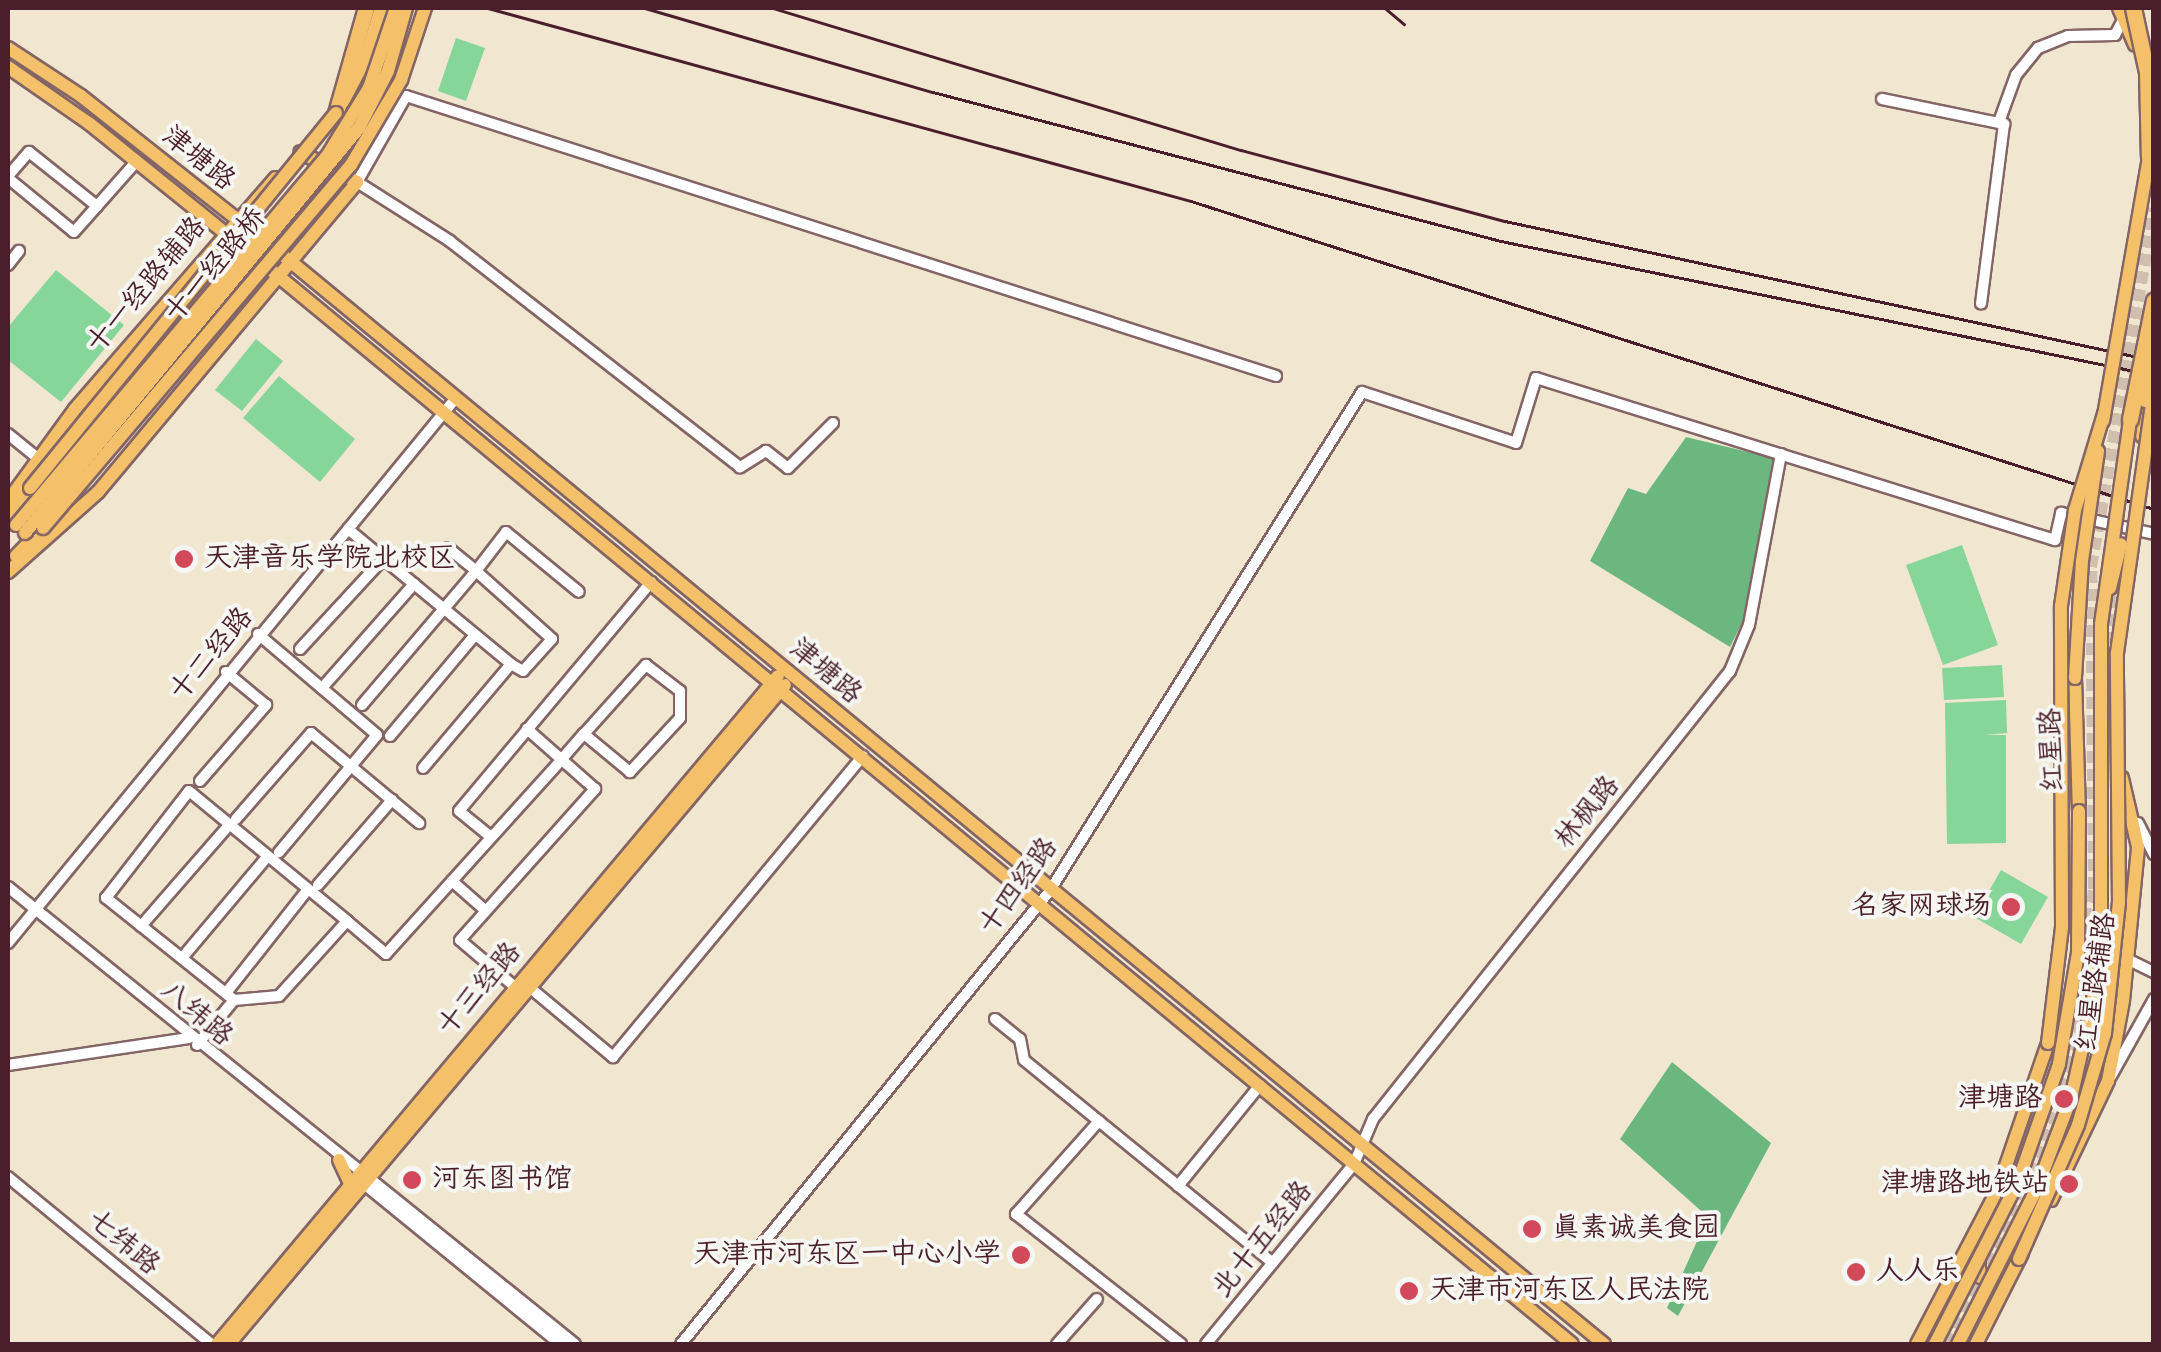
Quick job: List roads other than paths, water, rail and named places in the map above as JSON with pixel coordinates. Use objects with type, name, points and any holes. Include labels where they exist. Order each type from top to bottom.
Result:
[{"type":"highway","points":[[336,113],[366,8]]},
{"type":"highway","points":[[2125,10],[2147,72],[2149,158]]},
{"type":"highway","name":"红星路","points":[[2149,158],[2154,131]]},
{"type":"highway","name":"红星路","points":[[2130,419],[2154,303]]},
{"type":"main road","points":[[8,556],[30,488],[336,113],[365,60],[381,8]]},
{"type":"main road","name":"十一经路桥","points":[[14,528],[329,153],[368,88],[396,8]]},
{"type":"main road","name":"十一经路桥","points":[[14,528],[360,128],[380,90],[406,8]]},
{"type":"main road","name":"十一经路桥","points":[[8,568],[351,165],[401,80],[426,8]]},
{"type":"main road","points":[[2125,10],[2149,83]]},
{"type":"main road","name":"津塘路","points":[[9,50],[91,104],[290,261],[787,674],[863,756],[1572,1344]]},
{"type":"main road","name":"津塘路","points":[[8,67],[136,162],[277,275],[779,690]]},
{"type":"main road","name":"十一经路辅路","points":[[8,501],[38,458],[224,234],[303,149],[357,182]]},
{"type":"main road","name":"红星路","points":[[1935,1344],[2018,1182],[2068,1024],[2081,894],[2076,616],[2104,414],[2149,158]]},
{"type":"main road","points":[[8,568],[98,492],[357,182]]},
{"type":"main road","points":[[2141,454],[2154,303]]},
{"type":"main road","points":[[2020,1259],[2078,1126],[2104,1034],[2119,902],[2117,652],[2135,492],[2154,391]]},
{"type":"main road","points":[[1917,1344],[2014,1152],[2048,1043],[2062,944],[2061,606],[2076,510],[2104,414]]},
{"type":"main road","name":"红星路","points":[[1958,1344],[2037,1188],[2071,1098],[2092,1000],[2102,915],[2101,624],[2130,419]]},
{"type":"main road","points":[[2101,624],[2135,492]]},
{"type":"main road","name":"十三经路","points":[[214,1344],[751,716],[779,690],[787,674]]},
{"type":"main road","points":[[779,690],[812,704]]},
{"type":"main road","points":[[751,716],[781,705],[812,704]]},
{"type":"main road","name":"津塘路","points":[[812,704],[1604,1344]]},
{"type":"main road","name":"红星路辅路","points":[[1976,1344],[2108,1081],[2127,958],[2138,824],[2122,778]]},
{"type":"main road","name":"十三经路","points":[[359,1179],[375,1152],[522,987]]},
{"type":"main road","points":[[339,1160],[358,1162],[375,1152]]},
{"type":"main road","points":[[229,1344],[346,1202],[359,1179],[339,1160]]},
{"type":"main road","points":[[1978,1228],[1980,1278]]},
{"type":"street","points":[[1981,304],[1995,232],[2004,136],[1998,122],[2016,75],[2038,48],[2054,39],[2116,35],[2125,10]]},
{"type":"street","points":[[833,422],[788,468],[766,450],[740,467],[450,241],[357,182],[406,96],[1276,376]]},
{"type":"street","points":[[1882,99],[1998,122]]},
{"type":"street","points":[[97,206],[29,152],[8,177],[74,232],[136,162]]},
{"type":"street","points":[[8,265],[19,251]]},
{"type":"street","name":"十四经路","points":[[681,1344],[1049,892],[1342,418],[1362,392],[1516,443],[1536,378],[1781,454]]},
{"type":"street","name":"十二经路","points":[[8,944],[226,672],[455,399]]},
{"type":"street","points":[[8,434],[38,458]]},
{"type":"street","points":[[1781,454],[2054,540],[2061,513],[2154,534]]},
{"type":"street","name":"林枫路","points":[[1354,1164],[1373,1119],[1730,671],[1749,624],[1781,454]]},
{"type":"street","points":[[348,529],[524,671],[552,639],[448,548]]},
{"type":"street","points":[[362,705],[445,610],[506,532],[578,592]]},
{"type":"street","points":[[300,650],[383,559]]},
{"type":"street","points":[[491,838],[460,811],[651,582]]},
{"type":"street","points":[[322,688],[414,584]]},
{"type":"street","points":[[182,958],[377,734],[258,634]]},
{"type":"street","points":[[390,736],[475,635]]},
{"type":"street","points":[[423,768],[511,664]]},
{"type":"street","points":[[347,922],[279,996],[230,996],[106,898],[190,790],[274,854],[386,954],[584,734],[646,666],[680,691],[680,718],[630,772],[584,734]]},
{"type":"street","points":[[200,781],[266,705],[226,672]]},
{"type":"street","points":[[526,729],[594,789],[460,940],[613,1057],[863,756]]},
{"type":"street","points":[[141,926],[311,734],[419,823]]},
{"type":"street","points":[[8,1065],[194,1041],[313,887],[392,800]]},
{"type":"street","points":[[2138,824],[2154,854]]},
{"type":"street","points":[[452,881],[486,911]]},
{"type":"street","name":"八纬路","points":[[8,887],[339,1160]]},
{"type":"street","points":[[2127,958],[2154,972]]},
{"type":"street","points":[[2108,1081],[2154,1000]]},
{"type":"street","points":[[995,1019],[1020,1039],[1024,1060],[1273,1263]]},
{"type":"street","points":[[1178,1186],[1260,1085]]},
{"type":"street","points":[[1099,1121],[1016,1214],[1181,1344]]},
{"type":"street","name":"北十五经路","points":[[1206,1344],[1354,1164]]},
{"type":"street","name":"七纬路","points":[[8,1177],[214,1344]]},
{"type":"street","points":[[359,1179],[560,1344]]},
{"type":"street","points":[[359,1179],[575,1344]]},
{"type":"street","points":[[1057,1344],[1097,1299]]},
{"type":"tunnel","points":[[1946,1344],[2027,1173],[2068,1068],[2081,1010],[2094,889],[2091,567],[2154,208]]},
{"type":"tunnel","points":[[2110,596],[2113,736]]},
{"type":"railway","points":[[488,8],[1191,201],[2154,509]]},
{"type":"railway","points":[[645,8],[933,92],[1501,241],[2154,375]]},
{"type":"railway","points":[[773,8],[1241,150],[1505,221],[2138,357]]},
{"type":"railway","points":[[1385,8],[1404,24]]},
{"type":"place","name":"天津音乐学院北校区","points":[[184,559]]},
{"type":"place","name":"名家网球场","points":[[2011,907]]},
{"type":"place","name":"津塘路","points":[[2064,1099]]},
{"type":"place","name":"河东图书馆","points":[[412,1180]]},
{"type":"place","name":"津塘路地铁站","points":[[2069,1184]]},
{"type":"place","name":"真素诚美食园","points":[[1532,1229]]},
{"type":"place","name":"天津市河东区一中心小学","points":[[1021,1255]]},
{"type":"place","name":"人人乐","points":[[1856,1272]]},
{"type":"place","name":"天津市河东区人民法院","points":[[1409,1291]]}]
